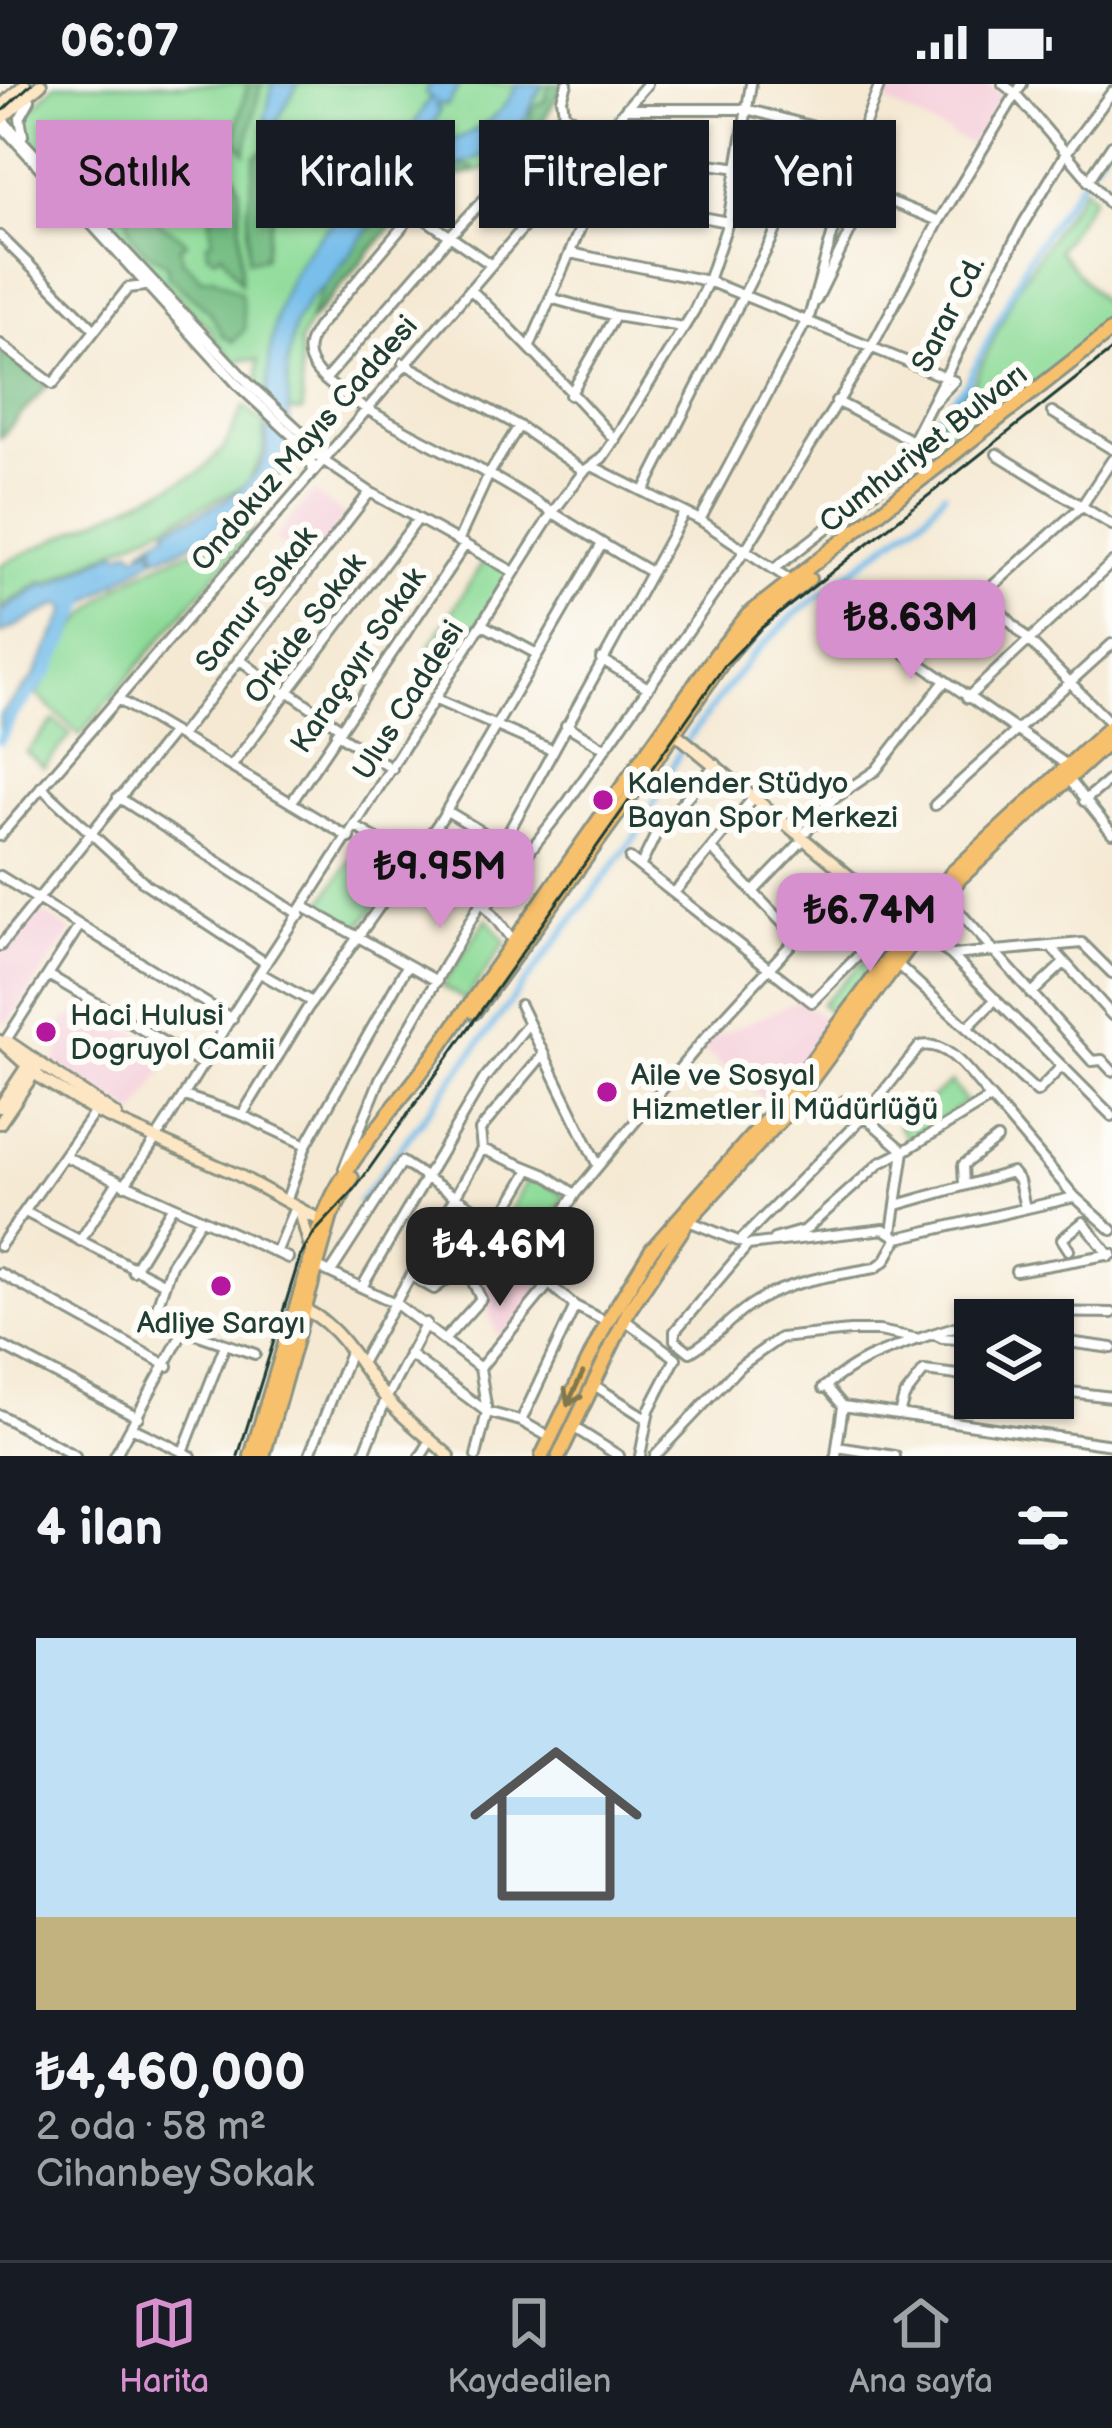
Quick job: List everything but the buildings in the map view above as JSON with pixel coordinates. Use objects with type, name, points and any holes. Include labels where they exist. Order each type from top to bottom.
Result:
[{"type":"main road","points":[[1,117],[25,84]]},
{"type":"main road","points":[[1,117],[42,84]]},
{"type":"main road","name":"Cumhuriyet Bulvarı","points":[[251,1456],[320,1265],[336,1186],[514,942],[679,735],[748,615],[1112,330]]},
{"type":"main road","name":"Cumhuriyet Bulvarı","points":[[326,1218],[679,735],[724,660],[755,624],[1112,340]]},
{"type":"main road","points":[[542,1456],[636,1273],[779,1105],[915,930],[1112,725]]},
{"type":"main road","points":[[679,735],[915,930]]},
{"type":"main road","points":[[559,1456],[625,1320],[683,1220],[787,1113],[897,964],[952,873],[1067,771],[1112,739]]},
{"type":"main road","points":[[2,1038],[98,1108],[326,1218]]},
{"type":"main road","points":[[0,1107],[34,1065]]},
{"type":"main road","points":[[0,1123],[34,1065]]},
{"type":"main road","points":[[293,1204],[308,1228],[320,1265]]},
{"type":"main road","points":[[301,1308],[333,1330],[386,1399],[449,1456]]},
{"type":"main road","name":"Cumhuriyet Bulvarı","points":[[263,1456],[301,1308]]},
{"type":"street","points":[[30,146],[18,126],[42,84]]},
{"type":"street","points":[[567,84],[562,99],[565,113],[573,120]]},
{"type":"street","name":"Ondokuz Mayıs Caddesi","points":[[617,120],[647,84]]},
{"type":"street","name":"Ulus Caddesi","points":[[745,120],[751,84]]},
{"type":"street","points":[[866,120],[880,84]]},
{"type":"street","points":[[1003,84],[1019,88],[1112,207]]},
{"type":"street","points":[[480,901],[604,748],[746,549],[870,350],[939,220],[1019,88]]},
{"type":"street","name":"Sarar Cd.","points":[[774,569],[885,483],[914,442],[925,411],[954,381],[942,377],[1023,224],[1066,153],[1112,92]]},
{"type":"street","points":[[627,109],[746,109],[791,120]]},
{"type":"street","points":[[325,380],[565,113]]},
{"type":"street","points":[[1,117],[12,137],[136,275],[304,442],[370,492],[514,572]]},
{"type":"street","points":[[1,117],[136,275],[265,404]]},
{"type":"street","points":[[0,134],[12,137]]},
{"type":"street","points":[[1088,180],[1112,145]]},
{"type":"street","name":"Ulus Caddesi","points":[[80,1241],[158,1138],[553,512],[615,440],[708,281],[733,197]]},
{"type":"street","points":[[896,203],[939,220]]},
{"type":"street","points":[[490,265],[415,212],[309,341],[308,355],[325,380],[365,407],[489,474],[649,572]]},
{"type":"street","points":[[709,218],[728,222]]},
{"type":"street","name":"Ondokuz Mayıs Caddesi","points":[[0,836],[522,228]]},
{"type":"street","points":[[530,346],[581,228]]},
{"type":"street","points":[[644,491],[774,228]]},
{"type":"street","points":[[807,319],[834,228]]},
{"type":"street","points":[[700,520],[852,228]]},
{"type":"street","points":[[0,236],[93,328]]},
{"type":"street","points":[[570,254],[708,281],[942,377]]},
{"type":"street","points":[[0,344],[53,384],[136,275]]},
{"type":"street","points":[[470,290],[530,346],[615,440]]},
{"type":"street","points":[[550,298],[615,316],[684,327]]},
{"type":"street","points":[[570,395],[615,316]]},
{"type":"street","points":[[404,363],[588,468],[700,520],[793,582]]},
{"type":"street","points":[[836,400],[914,442],[931,472]]},
{"type":"street","points":[[1052,412],[1112,449]]},
{"type":"street","name":"Karaçayır Sokak","points":[[291,803],[462,543],[489,474],[519,426]]},
{"type":"street","points":[[304,442],[324,457]]},
{"type":"street","points":[[304,442],[313,471]]},
{"type":"street","points":[[997,454],[1112,523]]},
{"type":"street","points":[[914,657],[1081,507],[1112,460]]},
{"type":"street","name":"Samur Sokak","points":[[0,946],[370,492]]},
{"type":"street","points":[[336,1186],[380,1079],[480,901],[502,844],[552,750],[684,513]]},
{"type":"street","name":"Orkide Sokak","points":[[231,767],[418,519]]},
{"type":"street","points":[[242,1115],[312,1002],[447,811],[602,544]]},
{"type":"street","points":[[967,698],[1112,563]]},
{"type":"street","points":[[983,594],[1112,725]]},
{"type":"street","points":[[830,601],[1067,771],[1084,801],[1112,833]]},
{"type":"street","points":[[483,626],[537,654]]},
{"type":"street","points":[[935,805],[1112,644]]},
{"type":"street","points":[[238,659],[392,769]]},
{"type":"street","points":[[601,659],[648,688]]},
{"type":"street","points":[[753,892],[832,800],[876,770],[945,681]]},
{"type":"street","points":[[119,700],[350,838]]},
{"type":"street","points":[[436,700],[552,750]]},
{"type":"street","points":[[566,725],[604,748]]},
{"type":"street","points":[[640,867],[658,830],[716,764]]},
{"type":"street","points":[[1084,801],[1112,778]]},
{"type":"street","points":[[41,787],[146,884],[266,963]]},
{"type":"street","points":[[118,797],[302,911],[437,981]]},
{"type":"street","points":[[674,893],[754,797]]},
{"type":"street","points":[[447,811],[502,844]]},
{"type":"street","points":[[356,827],[480,901],[514,942]]},
{"type":"street","points":[[712,849],[796,937]]},
{"type":"street","points":[[630,859],[812,1002],[897,917]]},
{"type":"street","points":[[0,876],[232,1018]]},
{"type":"street","points":[[539,1251],[597,1164],[852,878]]},
{"type":"street","points":[[946,896],[1092,1061]]},
{"type":"street","points":[[2,1038],[50,976],[80,925]]},
{"type":"street","points":[[915,930],[951,955],[1112,1116]]},
{"type":"street","points":[[951,955],[1082,943],[1112,973]]},
{"type":"street","points":[[1051,947],[1112,1016]]},
{"type":"street","points":[[897,964],[1037,1092],[1063,1065]]},
{"type":"street","points":[[1031,994],[1063,964]]},
{"type":"street","points":[[276,1252],[306,1144],[406,966]]},
{"type":"street","points":[[260,973],[312,1002]]},
{"type":"street","points":[[50,976],[203,1065]]},
{"type":"street","points":[[967,1028],[996,999]]},
{"type":"street","points":[[520,1004],[597,1164]]},
{"type":"street","points":[[362,1287],[484,1079],[529,1024]]},
{"type":"street","points":[[640,1456],[647,1419],[678,1353],[675,1330],[920,1046],[944,1048],[1075,1197],[1112,1231]]},
{"type":"street","points":[[479,1130],[542,1056]]},
{"type":"street","points":[[1076,1077],[1092,1061],[1102,1060],[1112,1071]]},
{"type":"street","points":[[184,1096],[306,1144]]},
{"type":"street","points":[[748,1244],[805,1230],[880,1163],[991,1098]]},
{"type":"street","points":[[844,1101],[904,1150]]},
{"type":"street","points":[[0,1246],[98,1108]]},
{"type":"street","points":[[360,1366],[482,1149],[479,1130],[462,1116]]},
{"type":"street","points":[[964,1185],[963,1165],[998,1138]]},
{"type":"street","points":[[482,1149],[546,1175],[575,1194]]},
{"type":"street","points":[[625,1320],[678,1353],[690,1352],[706,1344],[742,1311],[782,1288],[885,1262],[895,1235],[904,1150]]},
{"type":"street","points":[[64,1156],[288,1258]]},
{"type":"street","points":[[476,1456],[487,1412],[480,1368],[426,1323],[320,1265],[402,1162],[563,1266],[480,1368]]},
{"type":"street","points":[[412,1277],[434,1289],[465,1265],[498,1226],[529,1171]]},
{"type":"street","points":[[897,1205],[1012,1172],[1025,1208]]},
{"type":"street","points":[[683,1220],[748,1244],[884,1229],[895,1235],[1075,1197]]},
{"type":"street","points":[[133,1271],[172,1207]]},
{"type":"street","points":[[25,1212],[163,1283]]},
{"type":"street","points":[[200,1220],[163,1283],[156,1310],[184,1330],[255,1354]]},
{"type":"street","points":[[1069,1250],[1062,1240],[1083,1222],[1111,1255]]},
{"type":"street","points":[[1016,1271],[1111,1255]]},
{"type":"street","points":[[445,1339],[481,1299],[465,1265]]},
{"type":"street","points":[[0,1273],[167,1366]]},
{"type":"street","points":[[549,1284],[575,1306],[607,1322]]},
{"type":"street","points":[[520,1421],[575,1306]]},
{"type":"street","points":[[1112,1313],[1029,1310],[988,1316],[875,1352],[824,1387],[842,1406],[1112,1445]]},
{"type":"street","points":[[363,1456],[386,1399],[426,1323]]},
{"type":"street","points":[[115,1456],[184,1330]]},
{"type":"street","points":[[655,1456],[740,1366],[780,1339],[865,1331],[919,1339]]},
{"type":"street","points":[[933,1333],[954,1339]]},
{"type":"street","points":[[1074,1343],[1112,1348]]},
{"type":"street","points":[[0,1346],[187,1454],[225,1345]]},
{"type":"street","points":[[309,1456],[350,1352]]},
{"type":"street","points":[[409,1354],[487,1412],[520,1421],[551,1438]]},
{"type":"street","points":[[899,1414],[904,1397],[924,1371],[954,1375]]},
{"type":"street","points":[[594,1385],[647,1419]]},
{"type":"street","points":[[1074,1392],[1112,1397]]},
{"type":"street","points":[[842,1406],[837,1452],[895,1456]]},
{"type":"street","points":[[0,1415],[75,1456]]},
{"type":"street","points":[[573,1427],[619,1456]]},
{"type":"street","points":[[421,1456],[431,1440]]},
{"type":"street","points":[[160,1456],[166,1443]]},
{"type":"shaded area","points":[[887,84],[987,84],[1002,94],[972,145],[880,99]]},
{"type":"shaded area","points":[[313,492],[346,516],[307,567],[274,539]]},
{"type":"shaded area","points":[[38,910],[72,932],[7,1023],[0,1018],[0,955]]},
{"type":"shaded area","points":[[800,1000],[830,1024],[769,1103],[700,1048],[714,1037]]},
{"type":"shaded area","points":[[94,1009],[173,1053],[136,1115],[56,1064],[62,1020]]},
{"type":"shaded area","points":[[512,1238],[539,1257],[542,1289],[500,1340],[484,1304],[485,1290],[470,1267],[496,1240]]},
{"type":"green space","points":[[55,84],[563,84],[537,120],[479,120],[479,171],[455,177],[455,120],[256,120],[256,228],[391,228],[308,325],[300,342],[303,411],[297,412],[278,404],[257,386],[258,360],[237,363],[116,228],[232,228],[232,120],[36,120],[36,143],[23,119]]},
{"type":"green space","points":[[248,84],[261,84],[245,153],[233,137]]},
{"type":"green space","points":[[549,84],[564,84],[544,120],[529,120],[533,108],[545,101]]},
{"type":"green space","points":[[255,156],[256,228],[270,228],[264,258],[248,260],[248,207]]},
{"type":"green space","points":[[474,167],[474,171],[455,177],[455,168]]},
{"type":"green space","points":[[235,175],[240,188],[241,283],[222,253],[215,258],[207,253],[211,228],[232,228]]},
{"type":"green space","points":[[1084,187],[1093,197],[1058,250],[1112,313],[1112,323],[944,456],[934,427],[974,382],[1018,286]]},
{"type":"green space","points":[[130,228],[167,228],[187,243],[180,247],[182,261],[202,279],[213,277],[241,293],[245,329],[233,342],[223,336],[210,312],[168,276],[167,265],[138,244]]},
{"type":"green space","points":[[367,228],[390,228],[309,321],[332,274]]},
{"type":"green space","points":[[0,351],[47,386],[0,438]]},
{"type":"green space","points":[[244,406],[264,424],[263,454],[246,485],[43,581],[0,608],[0,565],[199,473],[224,448]]},
{"type":"green space","points":[[254,529],[80,735],[37,695],[81,622],[117,588],[183,554]]},
{"type":"green space","points":[[485,559],[510,573],[455,664],[429,647]]},
{"type":"green space","points":[[54,720],[71,735],[44,767],[26,752]]},
{"type":"green space","points":[[366,837],[374,843],[362,853],[358,876],[390,888],[359,927],[321,904]]},
{"type":"green space","points":[[487,918],[506,942],[465,1000],[442,986]]},
{"type":"green space","points":[[895,929],[898,932],[837,1019],[821,1004]]},
{"type":"green space","points":[[951,1082],[966,1102],[910,1143],[898,1125]]},
{"type":"green space","points":[[539,1178],[565,1196],[536,1247],[502,1225],[527,1180]]},
{"type":"water","points":[[273,84],[298,84],[278,120],[265,119]]},
{"type":"water","points":[[431,84],[460,84],[447,106],[435,106],[440,109],[435,120],[416,120],[433,99],[425,93]]},
{"type":"water","points":[[517,84],[543,84],[526,117],[489,120]]},
{"type":"water","points":[[479,127],[479,157],[455,165],[455,138]]},
{"type":"water","points":[[328,228],[370,228],[295,323],[287,367],[291,453],[282,480],[251,512],[179,550],[158,557],[153,546],[157,542],[140,549],[167,528],[237,492],[258,470],[266,455],[271,344],[279,308],[297,267]]},
{"type":"water","points":[[150,547],[155,557],[90,600],[73,621],[41,681],[0,729],[0,715],[33,678],[67,609],[60,604],[0,634],[0,612],[44,584],[49,586],[117,551],[132,549],[136,555]]},
{"type":"waterway","points":[[938,460],[929,426],[967,383],[1029,257],[1112,136]]},
{"type":"waterway","points":[[359,1203],[641,829],[682,747],[750,658],[794,615],[928,513],[944,493]]},
{"type":"waterway","points":[[0,740],[12,716],[50,670],[85,600]]},
{"type":"tram line","points":[[0,113],[31,84]]},
{"type":"tram line","points":[[238,1456],[300,1257],[314,1233],[355,1189],[725,665],[760,629],[1112,350]]},
{"type":"place","name":"Kalender Stüdyo Bayan Spor Merkezi","points":[[603,800]]},
{"type":"place","name":"Haci Hulusi Dogruyol Camii","points":[[46,1032]]},
{"type":"place","name":"Aile ve Sosyal Hizmetler İl Müdürlüğü","points":[[607,1092]]},
{"type":"place","name":"Adliye Sarayı","points":[[221,1286]]}]
